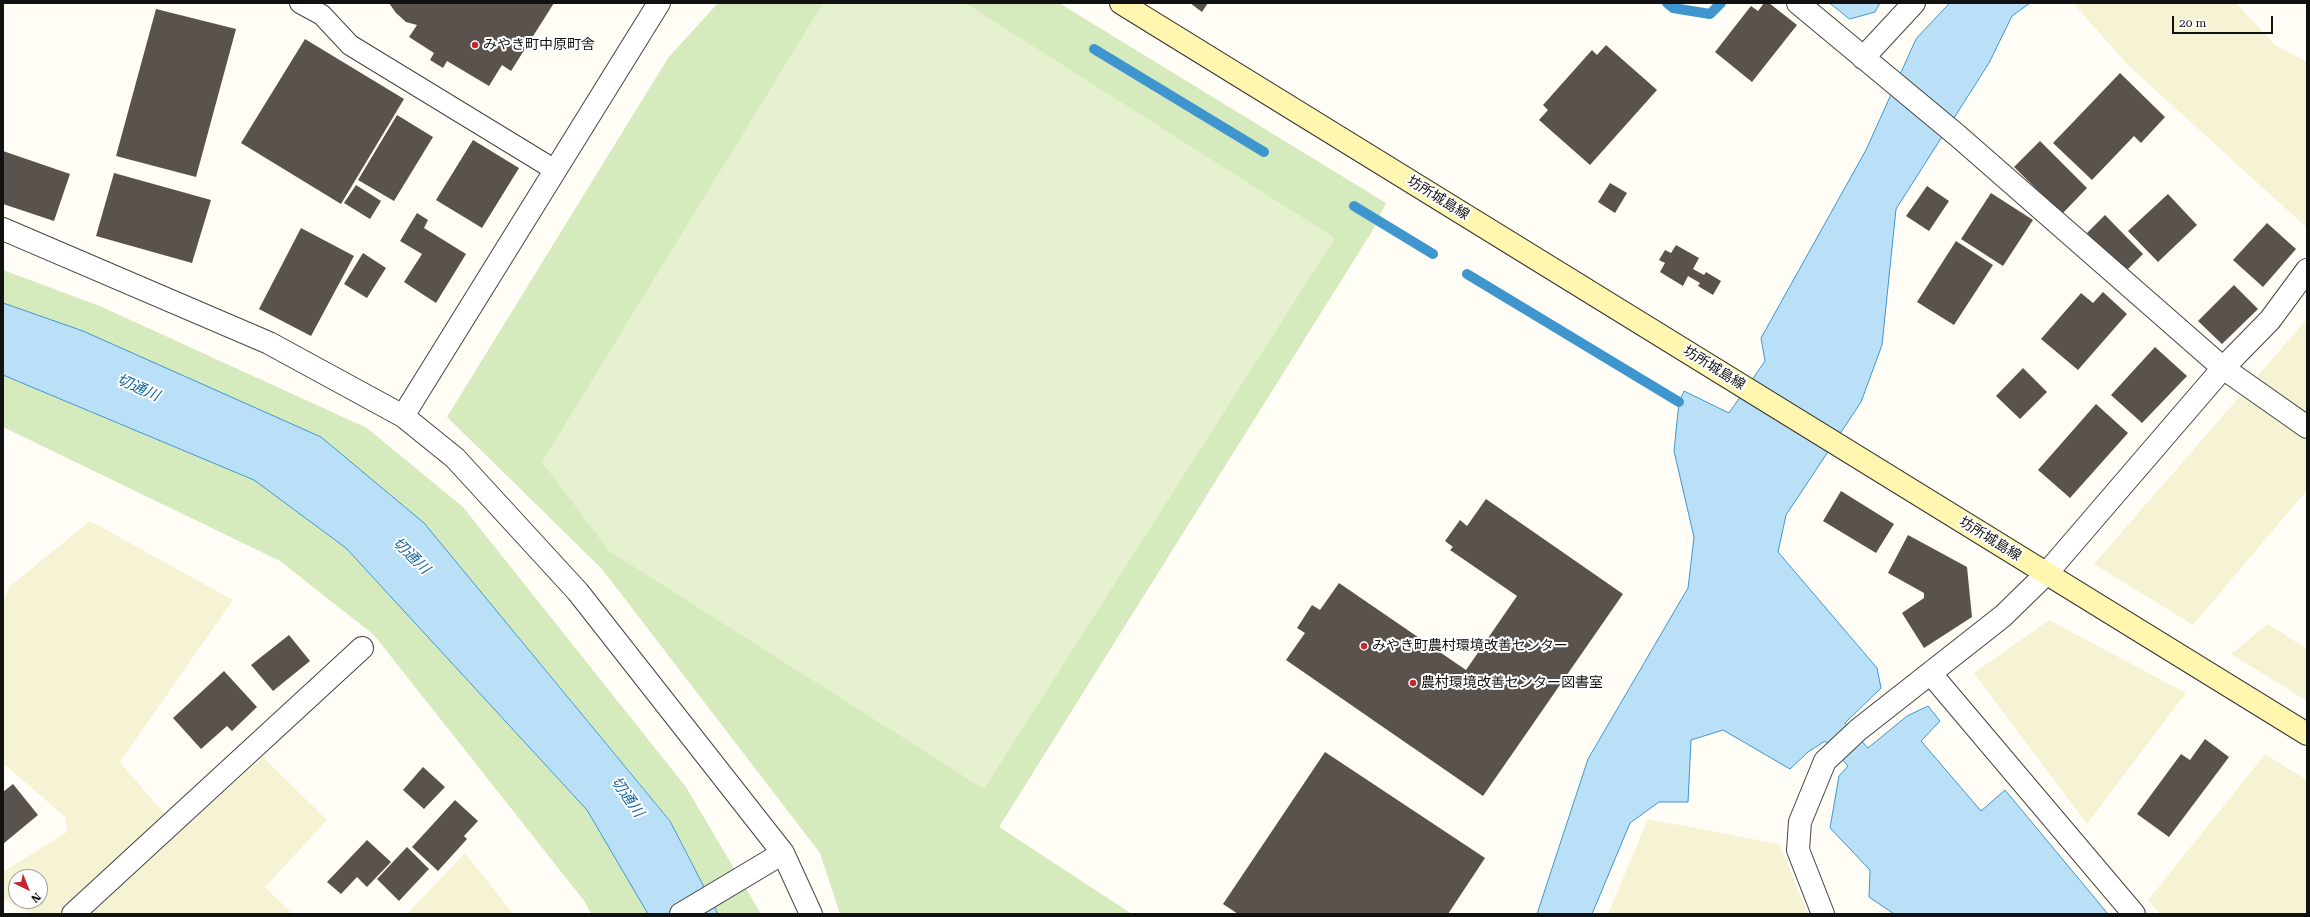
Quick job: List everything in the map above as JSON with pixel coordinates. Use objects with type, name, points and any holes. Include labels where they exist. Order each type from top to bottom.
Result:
[{"type":"main road","name":"坊所城島線","points":[[1121,3],[2307,734]]},
{"type":"street","points":[[402,416],[659,3]]},
{"type":"street","points":[[1798,3],[1958,136],[2222,368],[2307,427]]},
{"type":"street","points":[[1863,58],[1914,3]]},
{"type":"street","points":[[3,229],[269,343],[402,416],[455,458],[578,592],[775,858],[811,914]]},
{"type":"street","points":[[1823,914],[1798,850],[1800,822],[1825,761],[1858,730],[2003,616],[2046,574],[2222,368],[2270,320],[2307,270]]},
{"type":"street","points":[[73,914],[362,648]]},
{"type":"street","points":[[1931,674],[2134,914]]},
{"type":"street","points":[[682,914],[775,858]]},
{"type":"lane","points":[[300,3],[322,15],[350,45],[555,170]]},
{"type":"shaded area","points":[[2073,3],[2236,3],[2275,45],[2307,62],[2307,228],[2129,66]]},
{"type":"shaded area","points":[[2307,319],[2307,490],[2193,625],[2094,564]]},
{"type":"shaded area","points":[[90,521],[233,600],[120,762],[180,832],[263,757],[327,820],[265,887],[293,914],[31,914],[22,909],[48,909],[48,869],[8,869],[8,902],[3,899],[3,872],[67,832],[65,817],[3,763],[3,603],[9,587]]},
{"type":"shaded area","points":[[2049,620],[2186,693],[2087,824],[1974,673]]},
{"type":"shaded area","points":[[2268,624],[2307,649],[2307,701],[2231,654]]},
{"type":"shaded area","points":[[2265,754],[2307,780],[2307,914],[2160,914],[2148,900]]},
{"type":"shaded area","points":[[1648,819],[1779,844],[1808,914],[1608,914]]},
{"type":"shaded area","points":[[465,853],[513,914],[407,914]]},
{"type":"green space","points":[[718,3],[1059,3],[1386,203],[1371,233],[999,827],[1132,914],[840,914],[820,853],[602,569],[447,417],[668,58]]},
{"type":"green space","points":[[823,3],[965,3],[1335,238],[984,789],[609,551],[542,462]]},
{"type":"green space","points":[[3,270],[102,307],[367,428],[463,507],[686,787],[761,914],[718,914],[670,820],[424,523],[321,437],[83,331],[3,303]]},
{"type":"green space","points":[[3,375],[254,480],[346,548],[587,810],[648,914],[591,914],[585,902],[374,635],[280,561],[3,427]]},
{"type":"water","points":[[1830,3],[1880,3],[1875,12],[1850,19]]},
{"type":"water","points":[[1950,3],[2030,3],[2012,16],[1989,63],[1896,209],[1882,345],[1861,402],[1786,515],[1778,552],[1877,668],[1881,688],[1845,723],[1868,748],[1907,716],[1928,706],[1940,721],[1921,741],[1981,811],[2005,790],[2108,914],[1894,914],[1869,897],[1870,870],[1830,828],[1839,776],[1848,766],[1825,741],[1808,752],[1790,769],[1723,730],[1691,740],[1688,802],[1659,802],[1630,823],[1592,914],[1537,914],[1588,759],[1688,588],[1694,537],[1674,451],[1679,402],[1684,391],[1729,413],[1765,361],[1761,338],[1866,150],[1916,39]]},
{"type":"water","name":"切通川","points":[[3,303],[83,331],[321,437],[424,523],[670,821],[718,914],[648,914],[587,810],[346,548],[254,480],[3,375]]},
{"type":"building","name":"みやき町中原町舎","points":[[389,3],[554,3],[511,71],[502,65],[489,86],[447,61],[443,68],[430,60],[434,53],[409,37],[417,25],[406,22],[396,13]]},
{"type":"building","points":[[1190,3],[1208,3],[1202,12]]},
{"type":"building","points":[[1764,3],[1769,3],[1797,25],[1752,82],[1715,52],[1751,6],[1758,11]]},
{"type":"building","points":[[156,9],[236,29],[196,177],[116,156]]},
{"type":"building","points":[[305,39],[404,99],[341,204],[241,143]]},
{"type":"building","points":[[1606,45],[1657,90],[1590,165],[1539,120],[1548,110],[1543,105],[1592,50],[1597,55]]},
{"type":"building","points":[[2120,73],[2165,117],[2141,143],[2134,136],[2092,180],[2053,143]]},
{"type":"building","points":[[397,115],[433,137],[394,201],[358,180]]},
{"type":"building","points":[[473,140],[519,168],[482,228],[436,200]]},
{"type":"building","points":[[2040,141],[2087,188],[2062,214],[2014,167]]},
{"type":"building","points":[[3,151],[70,174],[54,221],[3,204]]},
{"type":"building","points":[[114,173],[211,200],[192,263],[96,236]]},
{"type":"building","points":[[1610,183],[1627,193],[1615,213],[1598,202]]},
{"type":"building","points":[[356,185],[381,201],[370,219],[344,203]]},
{"type":"building","points":[[1927,186],[1949,201],[1929,231],[1906,216]]},
{"type":"building","points":[[1991,193],[2033,220],[2003,266],[1961,239]]},
{"type":"building","points":[[2168,194],[2197,225],[2158,262],[2128,231]]},
{"type":"building","points":[[417,213],[428,220],[424,228],[466,254],[436,303],[404,282],[422,254],[400,241]]},
{"type":"building","points":[[2105,215],[2143,254],[2125,272],[2087,233]]},
{"type":"building","points":[[2267,223],[2296,249],[2263,287],[2233,260]]},
{"type":"building","points":[[301,228],[354,256],[311,336],[259,309]]},
{"type":"building","points":[[1956,241],[1993,265],[1954,325],[1917,302]]},
{"type":"building","points":[[1676,245],[1699,258],[1693,269],[1704,275],[1706,272],[1721,281],[1713,295],[1698,286],[1700,283],[1688,276],[1683,286],[1660,272],[1665,263],[1659,260],[1665,250],[1671,253]]},
{"type":"building","points":[[363,253],[386,268],[367,298],[344,284]]},
{"type":"building","points":[[2234,285],[2258,309],[2222,344],[2198,321]]},
{"type":"building","points":[[2103,292],[2127,314],[2078,370],[2041,339],[2081,293],[2093,303]]},
{"type":"building","points":[[2155,347],[2187,376],[2142,423],[2111,395]]},
{"type":"building","points":[[2023,368],[2047,392],[2020,419],[1996,396]]},
{"type":"building","points":[[2096,404],[2128,433],[2070,498],[2038,470]]},
{"type":"building","points":[[1841,491],[1894,524],[1876,553],[1823,521]]},
{"type":"building","name":"みやき町農村環境改善センター","points":[[1486,499],[1623,594],[1483,796],[1286,660],[1305,633],[1297,628],[1312,605],[1320,610],[1339,583],[1466,670],[1517,596],[1450,550],[1453,547],[1445,541],[1460,520],[1467,526]]},
{"type":"building","points":[[1908,535],[1967,567],[1972,617],[1924,648],[1902,613],[1924,598],[1924,593],[1888,573]]},
{"type":"building","points":[[289,635],[310,661],[273,691],[251,665]]},
{"type":"building","points":[[224,671],[257,707],[232,731],[227,726],[201,749],[173,718]]},
{"type":"building","points":[[2205,739],[2229,757],[2169,837],[2137,814],[2181,754],[2190,760]]},
{"type":"building","points":[[1325,752],[1485,858],[1448,914],[1238,914],[1223,904]]},
{"type":"building","points":[[423,767],[445,787],[424,809],[403,790]]},
{"type":"building","points":[[13,784],[38,815],[3,844],[3,792]]},
{"type":"building","points":[[455,800],[478,821],[464,836],[467,839],[438,871],[412,847]]},
{"type":"building","points":[[367,840],[391,862],[367,887],[357,877],[341,894],[327,882]]},
{"type":"building","points":[[407,847],[429,869],[399,901],[377,879]]},
{"type":"waterway","points":[[1667,3],[1673,8],[1710,14],[1721,3]]},
{"type":"waterway","points":[[1094,49],[1264,152]]},
{"type":"waterway","points":[[1354,206],[1433,254]]},
{"type":"waterway","points":[[1467,274],[1679,402]]},
{"type":"place","name":"みやき町中原町舎","points":[[475,45]]},
{"type":"place","name":"みやき町農村環境改善センター","points":[[1364,646]]},
{"type":"place","name":"農村環境改善センター図書室","points":[[1413,683]]}]
